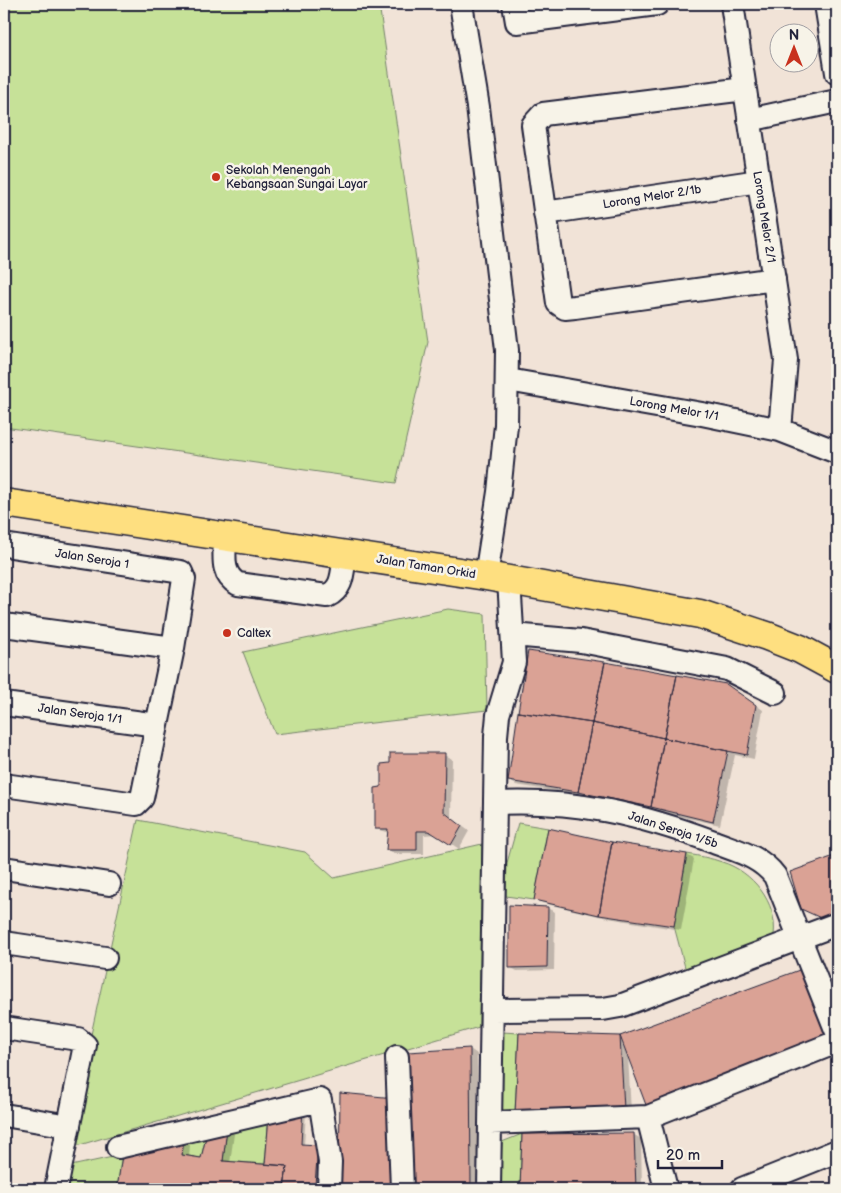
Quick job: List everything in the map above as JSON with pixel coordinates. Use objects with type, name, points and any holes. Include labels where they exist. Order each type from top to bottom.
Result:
[{"type":"main road","name":"Jalan Taman Orkid","points":[[4,503],[498,578],[700,614],[800,649],[837,669]]},
{"type":"street","points":[[461,4],[493,222],[507,350],[508,380],[499,492],[498,578],[513,635],[514,662],[498,715],[496,729],[489,1189]]},
{"type":"street","points":[[515,13],[657,4]]},
{"type":"street","name":"Lorong Melor 2/1","points":[[732,4],[786,360],[780,430]]},
{"type":"street","points":[[826,4],[837,73]]},
{"type":"street","points":[[745,88],[543,114],[533,125],[558,303],[565,308],[774,279]]},
{"type":"street","points":[[749,120],[837,101]]},
{"type":"street","name":"Lorong Melor 2/1b","points":[[546,213],[759,181]]},
{"type":"street","name":"Lorong Melor 1/1","points":[[508,380],[702,414],[780,430],[837,452]]},
{"type":"street","points":[[225,537],[225,572],[229,579],[238,584],[327,596],[336,592],[341,583],[345,555]]},
{"type":"street","name":"Jalan Seroja 1","points":[[4,545],[181,572],[184,579],[173,648]]},
{"type":"street","points":[[4,625],[173,648],[142,798],[136,804],[4,785]]},
{"type":"street","points":[[513,635],[581,641],[727,669],[775,693]]},
{"type":"street","name":"Jalan Seroja 1/1","points":[[4,704],[157,725]]},
{"type":"street","name":"Jalan Seroja 1/5b","points":[[495,803],[547,801],[618,813],[658,822],[758,860],[775,876],[837,1032]]},
{"type":"street","points":[[4,868],[109,884]]},
{"type":"street","points":[[493,1010],[603,1009],[620,1006],[837,924]]},
{"type":"street","points":[[4,943],[105,958]]},
{"type":"street","points":[[4,1028],[78,1039],[85,1045],[56,1189]]},
{"type":"street","points":[[490,1123],[648,1117],[837,1042]]},
{"type":"street","points":[[397,1057],[402,1189]]},
{"type":"street","points":[[118,1147],[320,1100],[330,1162],[330,1189]]},
{"type":"street","points":[[4,1115],[69,1126]]},
{"type":"street","points":[[648,1117],[666,1189]]},
{"type":"street","points":[[742,1189],[837,1151]]},
{"type":"green space","name":"Sekolah Menengah Kebangsaan Sungai Layar","points":[[4,4],[379,4],[428,342],[396,483],[4,427]]},
{"type":"green space","points":[[448,609],[485,614],[487,710],[275,734],[243,652]]},
{"type":"green space","points":[[138,820],[305,852],[334,878],[482,844],[479,1027],[66,1149]]},
{"type":"green space","points":[[518,823],[548,828],[534,900],[506,896],[507,863]]},
{"type":"green space","points":[[687,854],[714,859],[733,866],[753,881],[761,890],[772,911],[774,935],[763,942],[686,971],[674,926]]},
{"type":"green space","points":[[502,1032],[519,1033],[515,1113],[501,1111]]},
{"type":"green space","points":[[269,1116],[265,1164],[223,1161],[227,1129]]},
{"type":"green space","points":[[207,1133],[201,1158],[182,1155],[184,1139]]},
{"type":"green space","points":[[522,1134],[520,1189],[499,1189],[502,1142]]},
{"type":"green space","points":[[122,1155],[117,1189],[66,1189],[71,1166]]},
{"type":"building","points":[[528,651],[605,662],[592,723],[518,712]]},
{"type":"building","points":[[605,662],[677,675],[664,738],[592,723]]},
{"type":"building","points":[[677,675],[726,684],[756,705],[747,755],[664,738]]},
{"type":"building","points":[[518,712],[592,723],[578,792],[508,781]]},
{"type":"building","points":[[592,723],[664,738],[651,807],[578,792]]},
{"type":"building","points":[[664,738],[728,751],[713,822],[651,807]]},
{"type":"building","points":[[390,753],[445,753],[444,812],[462,826],[451,845],[429,831],[417,831],[417,850],[386,850],[388,829],[375,829],[375,788],[381,787],[381,764],[390,763]]},
{"type":"building","points":[[548,828],[612,842],[599,915],[534,900]]},
{"type":"building","points":[[612,842],[687,854],[674,926],[599,915]]},
{"type":"building","points":[[837,855],[837,914],[823,919],[801,909],[790,872]]},
{"type":"building","points":[[509,905],[548,907],[547,967],[509,968]]},
{"type":"building","points":[[802,969],[829,1037],[646,1105],[620,1036]]},
{"type":"building","points":[[519,1033],[620,1036],[624,1109],[515,1113]]},
{"type":"building","points":[[470,1048],[471,1189],[412,1189],[408,1052]]},
{"type":"building","points":[[340,1093],[395,1098],[395,1189],[339,1189]]},
{"type":"building","points":[[303,1107],[301,1144],[318,1145],[315,1185],[324,1186],[324,1189],[284,1189],[287,1166],[265,1164],[269,1116]]},
{"type":"building","points":[[227,1129],[223,1161],[287,1166],[284,1189],[117,1189],[122,1155],[184,1139],[182,1155],[201,1158],[207,1133]]},
{"type":"building","points":[[634,1133],[636,1189],[520,1189],[522,1134]]},
{"type":"place","name":"Sekolah Menengah Kebangsaan Sungai Layar","points":[[216,177]]},
{"type":"place","name":"Caltex","points":[[227,633]]}]
